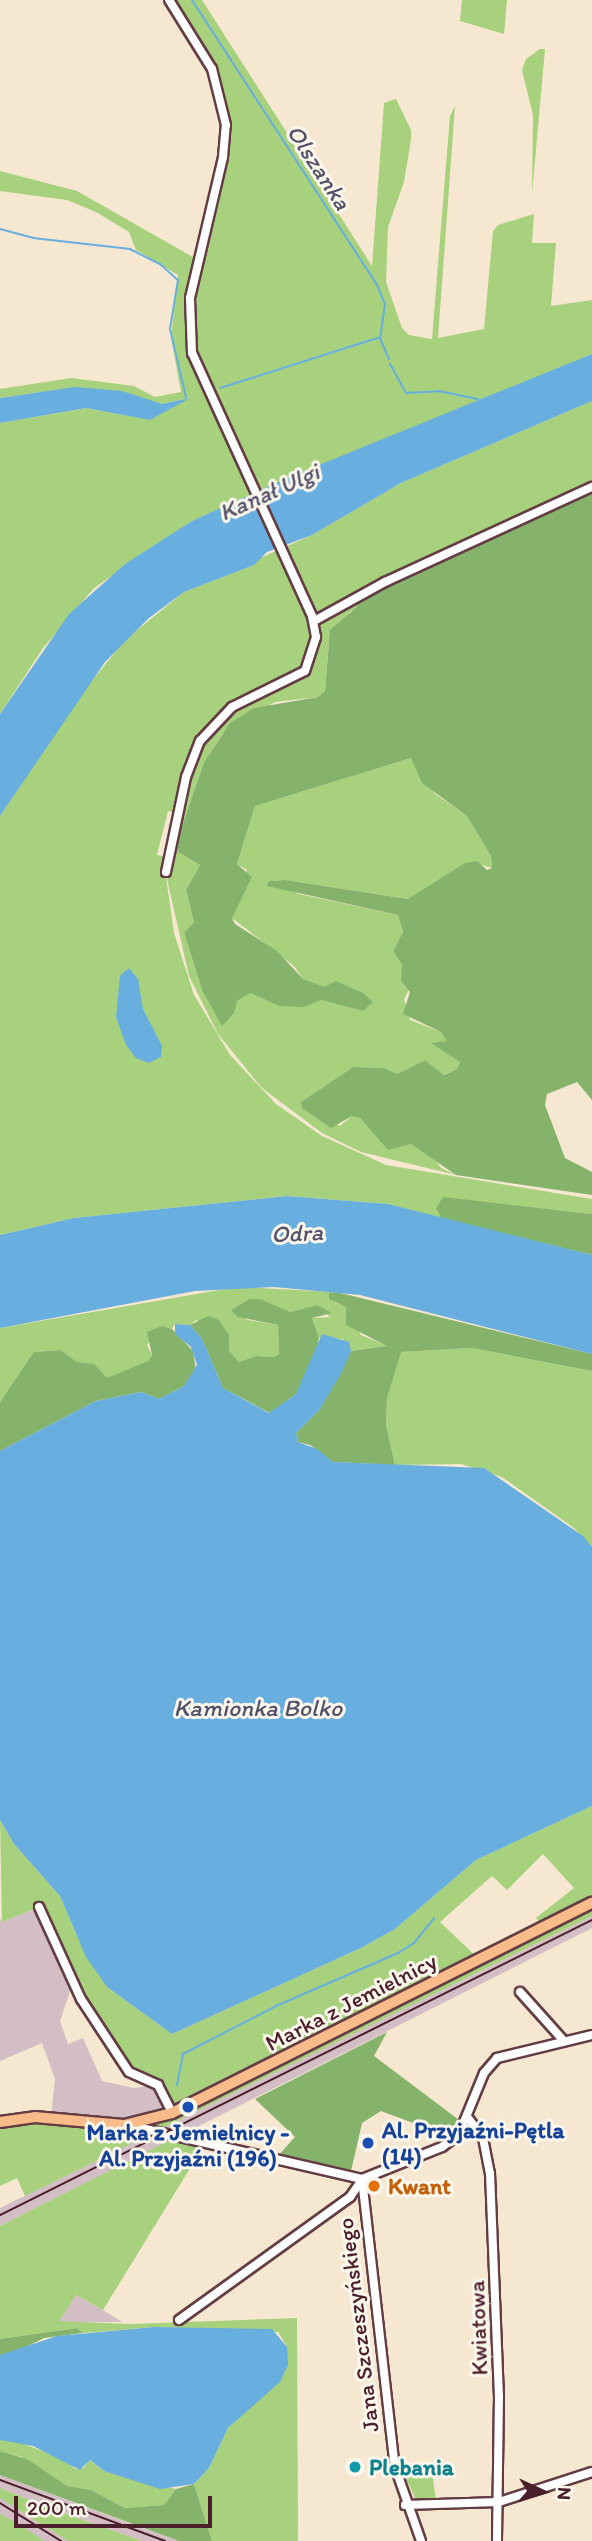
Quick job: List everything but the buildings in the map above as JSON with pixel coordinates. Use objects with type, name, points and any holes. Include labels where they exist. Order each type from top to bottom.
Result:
[{"type":"main road","name":"Marka z Jemielnicy","points":[[0,2122],[35,2117],[124,2125],[172,2113],[592,1903]]},
{"type":"street","points":[[166,872],[186,777],[200,741],[232,707],[305,671],[315,649],[313,618],[196,367],[189,309],[223,157],[225,113],[212,69],[169,0]]},
{"type":"street","points":[[313,618],[592,487]]},
{"type":"street","points":[[39,1907],[93,2017],[129,2072],[158,2085],[172,2113]]},
{"type":"street","points":[[520,1992],[564,2041]]},
{"type":"street","points":[[179,2320],[350,2197],[362,2179],[442,2147],[459,2134],[468,2118],[484,2073],[494,2061],[592,2035]]},
{"type":"street","name":"Kwiatowa","points":[[468,2118],[483,2138],[490,2173],[499,2502],[495,2509],[497,2541]]},
{"type":"street","points":[[124,2125],[362,2179]]},
{"type":"street","name":"Jana Szczeszyńskiego","points":[[362,2179],[391,2435],[405,2505],[421,2541]]},
{"type":"street","points":[[405,2505],[499,2502],[592,2472]]},
{"type":"shaded area","points":[[39,1907],[76,1989],[70,1991],[60,2021],[68,2044],[83,2038],[102,2081],[134,2088],[158,2085],[172,2113],[124,2125],[51,2117],[55,2079],[42,2043],[0,2061],[0,1918],[2,1922]]},
{"type":"shaded area","points":[[592,1916],[592,1928],[0,2226],[0,2208]]},
{"type":"shaded area","points":[[76,2295],[103,2310],[122,2322],[58,2322]]},
{"type":"shaded area","points":[[0,2475],[179,2541],[142,2541],[58,2511],[0,2488]]},
{"type":"shaded area","points":[[0,2498],[68,2541],[45,2541],[0,2514]]},
{"type":"green space","points":[[169,0],[202,0],[372,266],[384,103],[396,99],[411,130],[411,140],[404,182],[388,227],[386,282],[402,328],[409,335],[432,339],[450,116],[455,106],[438,338],[484,329],[493,231],[498,225],[534,214],[532,243],[556,243],[551,306],[592,300],[592,354],[192,521],[94,588],[43,648],[0,714],[0,423],[86,408],[141,418],[190,398],[162,404],[56,390],[0,398],[0,389],[71,378],[134,386],[155,397],[181,392],[171,337],[178,275],[136,250],[129,232],[96,212],[67,200],[0,191],[0,171],[77,191],[198,260],[226,135],[217,83]]},
{"type":"green space","points":[[462,0],[507,0],[504,34],[460,21]]},
{"type":"green space","points":[[540,49],[545,49],[532,194],[533,115],[522,70],[526,59]]},
{"type":"green space","points":[[592,401],[592,487],[350,612],[329,642],[325,691],[318,697],[275,702],[223,733],[204,762],[176,844],[178,852],[200,865],[186,890],[194,922],[184,933],[202,990],[234,1013],[236,1001],[250,993],[279,1006],[321,1000],[363,1011],[303,979],[294,966],[232,918],[247,870],[237,864],[255,806],[411,758],[434,793],[467,816],[491,856],[492,868],[482,865],[443,879],[408,899],[285,880],[270,881],[299,894],[398,915],[403,932],[393,951],[402,965],[404,986],[410,988],[404,999],[410,1020],[441,1032],[448,1041],[441,1042],[460,1062],[457,1069],[443,1075],[425,1060],[397,1074],[384,1068],[353,1067],[301,1102],[340,1126],[352,1116],[360,1118],[388,1149],[411,1144],[431,1153],[441,1168],[456,1175],[361,1152],[322,1133],[262,1088],[218,1034],[189,976],[167,879],[177,813],[168,811],[157,855],[163,856],[174,933],[194,995],[230,1055],[276,1104],[322,1136],[386,1165],[592,1199],[592,1214],[443,1198],[436,1208],[441,1218],[388,1204],[287,1196],[74,1218],[0,1235],[0,816],[86,688],[125,640],[184,592],[254,565],[258,559],[312,535],[401,483]]},
{"type":"green space","points":[[592,487],[592,1100],[577,1082],[547,1094],[545,1105],[565,1158],[592,1172],[592,1195],[456,1175],[411,1144],[388,1150],[360,1118],[352,1116],[331,1128],[302,1108],[301,1102],[353,1067],[384,1068],[397,1074],[425,1060],[444,1075],[457,1069],[460,1062],[431,1043],[447,1041],[441,1032],[403,1014],[410,992],[401,981],[402,965],[393,951],[403,932],[398,915],[267,886],[269,881],[285,880],[408,899],[465,863],[477,861],[487,870],[492,868],[491,856],[467,816],[422,783],[411,758],[255,806],[237,864],[252,877],[232,918],[235,924],[277,951],[303,979],[324,987],[336,981],[363,993],[373,1002],[363,1011],[321,1000],[304,1007],[279,1006],[250,993],[237,1001],[234,1013],[222,1026],[202,990],[184,933],[194,922],[186,890],[200,865],[178,852],[176,844],[204,762],[230,723],[254,708],[318,697],[325,691],[330,630],[357,607],[359,595]]},
{"type":"green space","points":[[443,1197],[592,1214],[592,1255],[441,1218],[436,1208]]},
{"type":"green space","points":[[237,1287],[336,1292],[329,1293],[336,1303],[346,1306],[361,1335],[388,1346],[351,1351],[342,1339],[319,1338],[312,1318],[330,1317],[317,1305],[290,1312],[249,1299],[231,1310],[248,1320],[278,1325],[279,1354],[273,1357],[256,1356],[239,1362],[229,1350],[229,1335],[196,1320],[190,1325],[175,1324],[172,1329],[162,1326],[147,1345],[152,1355],[148,1361],[107,1379],[96,1367],[77,1362],[61,1350],[35,1352],[0,1402],[0,1328]]},
{"type":"green space","points":[[336,1292],[592,1354],[592,1371],[472,1348],[401,1352],[387,1398],[386,1425],[395,1465],[333,1462],[310,1445],[298,1442],[296,1433],[320,1409],[351,1351],[387,1346],[346,1325],[346,1307],[329,1299],[329,1293]]},
{"type":"green space","points":[[249,1299],[260,1299],[290,1312],[317,1305],[332,1313],[312,1318],[319,1338],[314,1363],[296,1394],[270,1413],[223,1388],[202,1339],[190,1325],[208,1316],[219,1320],[229,1335],[229,1350],[239,1362],[256,1356],[273,1357],[279,1354],[278,1325],[238,1317],[231,1310]]},
{"type":"green space","points":[[162,1326],[172,1329],[193,1351],[196,1371],[184,1386],[159,1399],[141,1392],[96,1401],[0,1451],[0,1402],[34,1352],[61,1350],[77,1362],[94,1364],[107,1378],[148,1361],[152,1355],[147,1332]]},
{"type":"green space","points":[[472,1348],[592,1371],[592,1547],[574,1528],[502,1477],[461,1464],[395,1465],[386,1425],[387,1398],[400,1352]]},
{"type":"green space","points":[[592,1806],[592,1916],[25,2196],[17,2178],[0,2186],[0,2122],[22,2118],[97,2124],[171,2114],[158,2085],[129,2072],[81,1999],[39,1907],[2,1922],[0,1820],[14,1844],[60,1896],[80,1943],[107,1987],[172,2034],[363,1947],[395,1929],[476,1860]],"holes":[[[543,1854],[574,1888],[536,1918],[544,1927],[480,1960],[440,1922],[492,1876],[507,1890]]]},
{"type":"green space","points":[[387,2032],[374,2056],[459,2120],[453,2130],[437,2132],[381,2111],[362,2123],[351,2171],[278,2156],[295,2137],[255,2099]]},
{"type":"green space","points":[[176,2137],[205,2144],[103,2310],[76,2295],[59,2321],[130,2324],[297,2318],[298,2541],[212,2541],[194,2484],[209,2468],[228,2428],[284,2375],[287,2347],[278,2332],[154,2327],[83,2333],[77,2328],[0,2339],[0,2226]]},
{"type":"green space","points":[[77,2328],[83,2333],[44,2338],[10,2355],[0,2355],[0,2339]]},
{"type":"green space","points":[[11,2439],[58,2457],[76,2469],[84,2468],[89,2460],[104,2471],[176,2489],[164,2505],[125,2508],[91,2490],[67,2486],[22,2457],[0,2451],[0,2440]]},
{"type":"green space","points":[[0,2451],[27,2459],[67,2486],[91,2490],[125,2508],[164,2505],[176,2489],[194,2484],[212,2541],[179,2541],[0,2475]]},
{"type":"green space","points":[[432,2472],[436,2500],[416,2500],[405,2476]]},
{"type":"green space","points":[[0,2488],[142,2541],[68,2541],[0,2498]]},
{"type":"green space","points":[[0,2514],[18,2524],[45,2541],[0,2541]]},
{"type":"water","name":"Kanał Ulgi","points":[[592,354],[592,401],[401,483],[312,535],[267,552],[254,565],[184,592],[149,618],[105,662],[0,816],[0,714],[69,614],[125,564],[192,521],[292,476]]},
{"type":"water","points":[[75,387],[122,391],[162,404],[190,398],[150,420],[86,408],[0,423],[0,398]]},
{"type":"water","points":[[129,968],[138,979],[143,1009],[162,1046],[161,1057],[149,1063],[136,1058],[126,1045],[116,1017],[120,976]]},
{"type":"water","name":"Odra","points":[[287,1196],[388,1204],[592,1255],[592,1354],[360,1295],[274,1287],[195,1291],[0,1328],[0,1235],[74,1218]]},
{"type":"water","name":"Kamionka Bolko","points":[[175,1324],[190,1325],[202,1339],[223,1388],[269,1413],[296,1394],[322,1334],[349,1342],[351,1351],[342,1372],[320,1409],[296,1433],[298,1442],[317,1449],[333,1462],[484,1468],[583,1536],[592,1547],[592,1806],[476,1860],[395,1929],[363,1947],[172,2034],[107,1987],[86,1957],[60,1896],[14,1844],[0,1820],[0,1451],[96,1401],[141,1392],[159,1399],[184,1386],[197,1365],[191,1347],[175,1334]]},
{"type":"water","points":[[154,2327],[272,2329],[287,2347],[288,2365],[280,2382],[228,2428],[209,2468],[194,2484],[160,2489],[104,2471],[90,2460],[80,2470],[33,2446],[0,2440],[0,2355],[57,2336]]},
{"type":"waterway","name":"Olszanka","points":[[192,0],[377,285],[385,304],[380,338],[389,359]]},
{"type":"waterway","points":[[0,229],[33,238],[130,249],[160,264],[178,280],[170,329],[186,397]]},
{"type":"waterway","points":[[220,388],[378,338]]},
{"type":"waterway","name":"Olszanka","points":[[390,364],[406,393],[439,391],[478,399]]},
{"type":"waterway","points":[[177,2085],[183,2054],[276,2006],[398,1953],[414,1943],[434,1918]]},
{"type":"railway","points":[[0,2215],[592,1920]]},
{"type":"railway","points":[[0,2480],[165,2541]]},
{"type":"railway","points":[[0,2503],[61,2541]]},
{"type":"place","name":"Marka z Jemielnicy - Al. Przyjaźni (196)","points":[[188,2107]]},
{"type":"place","name":"Al. Przyjaźni-Pętla (14)","points":[[368,2143]]},
{"type":"place","name":"Kwant","points":[[374,2186]]},
{"type":"place","name":"Plebania","points":[[355,2467]]}]
